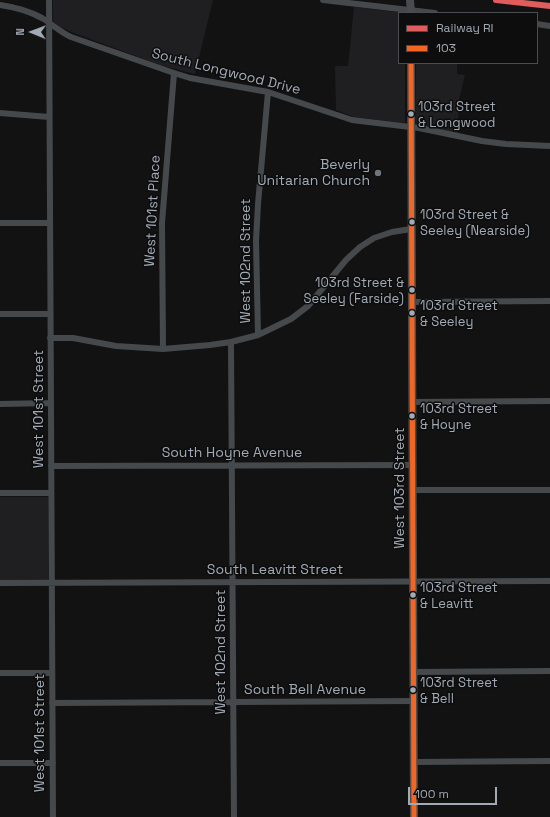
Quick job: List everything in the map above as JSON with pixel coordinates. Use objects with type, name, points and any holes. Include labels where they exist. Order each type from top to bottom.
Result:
[{"type":"main road","points":[[410,0],[410,11]]},
{"type":"main road","name":"West 103rd Street","points":[[411,64],[414,817]]},
{"type":"street","name":"West 101st Street","points":[[48,0],[53,817]]},
{"type":"street","points":[[323,0],[422,12]]},
{"type":"street","name":"South Longwood Drive","points":[[0,5],[21,10],[41,18],[70,37],[174,74],[268,92],[352,120],[411,127],[506,144],[550,146]]},
{"type":"street","points":[[538,24],[550,26]]},
{"type":"street","name":"West 101st Place","points":[[163,349],[162,223],[174,74]]},
{"type":"street","name":"West 102nd Street","points":[[258,335],[256,241],[261,160],[268,92]]},
{"type":"street","points":[[0,113],[49,117]]},
{"type":"street","points":[[0,223],[50,223]]},
{"type":"street","points":[[50,338],[73,338],[116,346],[163,349],[187,348],[231,342],[258,335],[291,319],[308,306],[346,260],[360,247],[374,238],[392,232],[411,229]]},
{"type":"street","points":[[412,302],[550,301]]},
{"type":"street","points":[[0,314],[50,314]]},
{"type":"street","name":"West 102nd Street","points":[[231,342],[234,817]]},
{"type":"street","points":[[412,402],[550,401]]},
{"type":"street","points":[[0,404],[51,404]]},
{"type":"street","name":"South Hoyne Avenue","points":[[51,466],[413,465]]},
{"type":"street","points":[[413,490],[550,490]]},
{"type":"street","points":[[0,493],[51,493]]},
{"type":"street","name":"South Leavitt Street","points":[[0,583],[550,581]]},
{"type":"street","points":[[414,672],[550,671]]},
{"type":"street","points":[[0,673],[52,673]]},
{"type":"street","name":"South Bell Avenue","points":[[52,703],[414,701]]},
{"type":"street","points":[[414,762],[550,761]]},
{"type":"street","points":[[0,763],[53,763]]},
{"type":"shaded area","points":[[53,0],[213,0],[195,74],[160,65],[60,27],[54,22],[53,19]]},
{"type":"shaded area","points":[[354,7],[398,12],[398,64],[405,64],[405,123],[354,117],[336,110],[335,66],[348,66]]},
{"type":"shaded area","points":[[416,64],[457,64],[457,74],[465,75],[458,104],[459,134],[416,127]]},
{"type":"shaded area","points":[[0,497],[48,497],[48,580],[0,580]]},
{"type":"rail line","name":"RI","points":[[496,0],[550,6]]},
{"type":"transit line","name":"103","points":[[411,64],[414,817]]},
{"type":"place","name":"103rd Street & Longwood","points":[[411,114]]},
{"type":"place","name":"Beverly Unitarian Church","points":[[378,173]]},
{"type":"place","name":"103rd Street & Seeley (Nearside)","points":[[412,222]]},
{"type":"place","name":"103rd Street & Seeley (Farside)","points":[[412,290]]},
{"type":"place","name":"103rd Street & Seeley","points":[[412,313]]},
{"type":"place","name":"103rd Street & Hoyne","points":[[412,416]]},
{"type":"place","name":"103rd Street & Leavitt","points":[[413,595]]},
{"type":"place","name":"103rd Street & Bell","points":[[413,690]]}]
